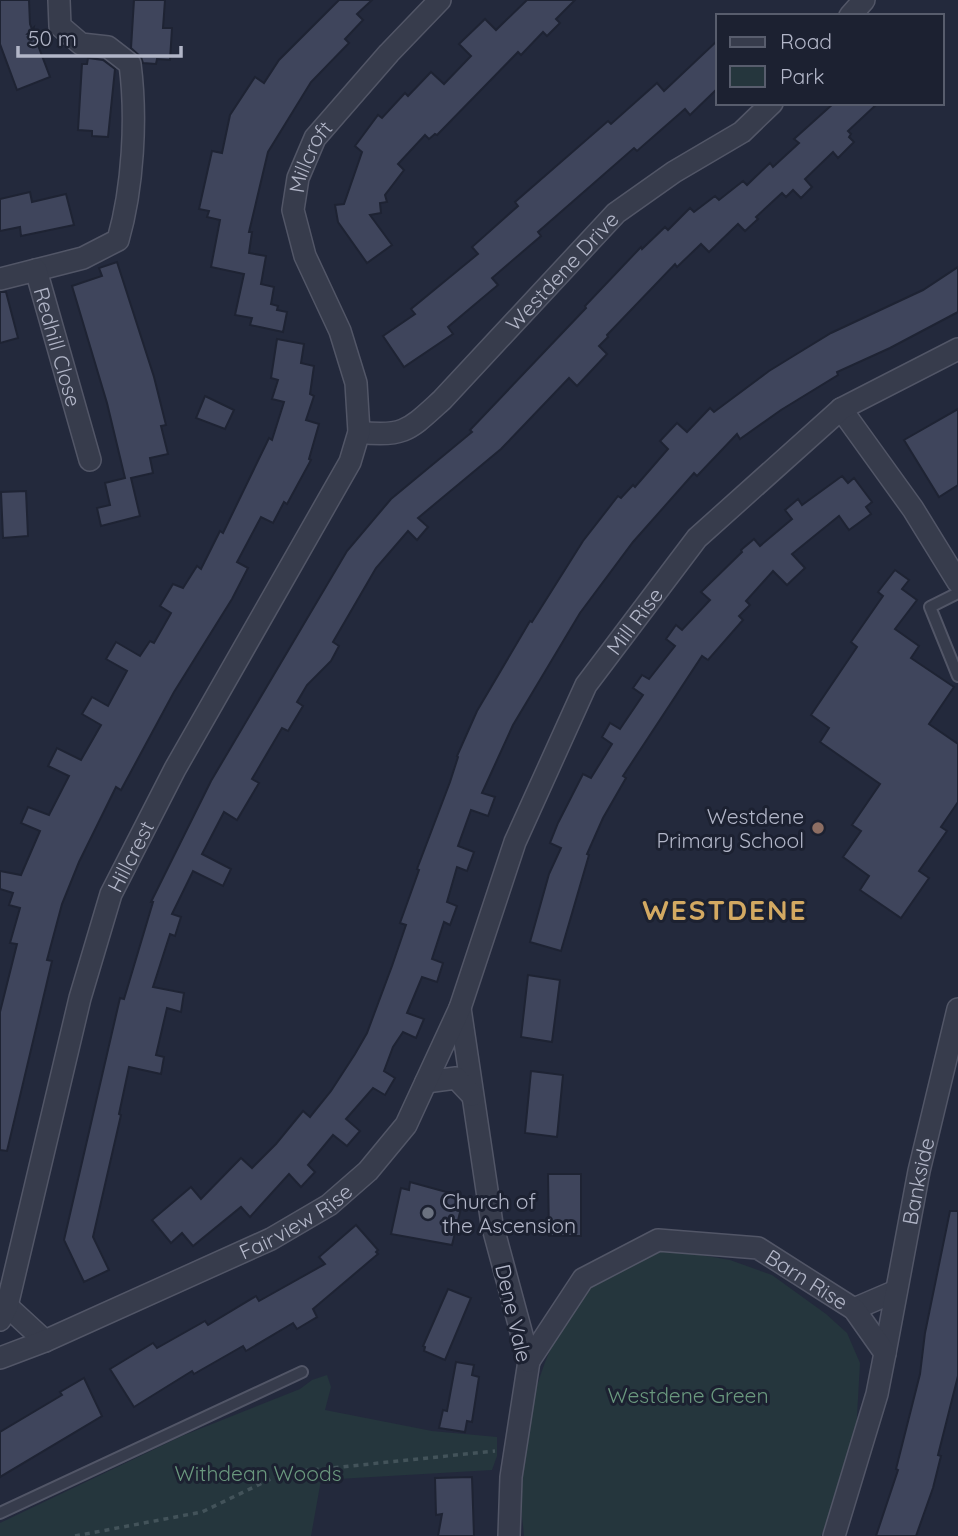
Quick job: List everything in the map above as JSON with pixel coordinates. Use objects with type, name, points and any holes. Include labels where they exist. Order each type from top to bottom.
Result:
[{"type":"street","points":[[36,270],[83,258],[118,240],[128,206],[134,93],[130,64],[108,47],[81,44],[60,26],[59,0]]},
{"type":"street","name":"Millcroft","points":[[359,432],[356,383],[340,331],[305,256],[293,210],[298,178],[315,138],[389,53],[440,0]]},
{"type":"street","points":[[852,14],[864,0]]},
{"type":"street","name":"Westdene Drive","points":[[359,432],[381,435],[410,429],[442,400],[616,213],[674,172],[742,132],[770,105]]},
{"type":"street","name":"Redhill Close","points":[[0,279],[36,270],[90,460]]},
{"type":"street","name":"Mill Rise","points":[[460,1009],[515,842],[586,685],[697,538],[841,409],[958,349]]},
{"type":"street","points":[[841,409],[913,509],[958,582]]},
{"type":"street","name":"Hillcrest","points":[[3,1313],[80,998],[111,894],[175,769],[350,462],[359,432]]},
{"type":"street","name":"Fairview Rise","points":[[0,1357],[46,1341],[271,1240],[329,1205],[368,1171],[406,1125],[460,1009]]},
{"type":"street","name":"Dene Vale","points":[[460,1009],[492,1224],[529,1361],[511,1477],[509,1536]]},
{"type":"street","name":"Bankside","points":[[886,1353],[919,1171],[958,1009]]},
{"type":"street","points":[[426,1082],[456,1078],[472,1096]]},
{"type":"street","name":"Barn Rise","points":[[529,1361],[583,1279],[659,1240],[758,1248],[853,1309],[886,1353]]},
{"type":"street","points":[[853,1309],[896,1292]]},
{"type":"street","points":[[3,1313],[46,1341]]},
{"type":"street","points":[[834,1536],[877,1394],[886,1353]]},
{"type":"lane","points":[[958,593],[930,607],[958,676]]},
{"type":"lane","points":[[0,1513],[302,1372]]},
{"type":"path","points":[[75,1536],[202,1512],[283,1473],[497,1450]]},
{"type":"green space","name":"Westdene Green","points":[[666,1249],[730,1260],[772,1275],[826,1314],[847,1333],[860,1363],[856,1434],[835,1503],[821,1536],[524,1536],[520,1498],[523,1446],[536,1389],[557,1335],[571,1312],[594,1284],[623,1265]]},
{"type":"green space","name":"Withdean Woods","points":[[327,1375],[331,1387],[325,1410],[432,1431],[497,1437],[497,1456],[492,1470],[321,1480],[311,1536],[0,1536],[0,1523],[182,1436],[300,1389],[312,1380]]},
{"type":"building","points":[[0,0],[29,0],[30,24],[50,77],[17,90],[0,44]]},
{"type":"building","points":[[134,0],[165,0],[163,28],[172,28],[170,60],[157,59],[156,64],[143,63],[141,57],[131,48]]},
{"type":"building","points":[[339,0],[372,0],[357,14],[363,20],[345,39],[349,43],[311,82],[268,152],[249,232],[252,232],[249,253],[266,256],[261,284],[274,287],[271,304],[278,306],[277,310],[287,312],[283,332],[250,325],[252,318],[235,315],[244,274],[211,267],[220,220],[207,217],[209,211],[199,209],[212,151],[222,153],[230,115],[255,77],[264,83],[279,60]]},
{"type":"building","points":[[527,0],[575,0],[556,19],[560,23],[547,36],[543,32],[521,55],[518,52],[437,135],[429,139],[425,135],[398,164],[404,170],[385,195],[387,202],[380,203],[381,213],[370,215],[392,245],[367,263],[338,222],[335,205],[344,204],[362,152],[355,146],[378,115],[382,118],[405,93],[408,96],[431,72],[444,84],[471,56],[459,44],[485,19],[496,30]]},
{"type":"building","points":[[716,42],[716,90],[690,115],[685,109],[637,151],[634,148],[538,232],[541,236],[492,278],[498,285],[448,327],[453,334],[404,367],[383,336],[415,314],[411,309],[478,254],[472,247],[518,206],[515,202],[608,121],[611,124],[657,83],[664,91]]},
{"type":"building","points":[[88,58],[103,60],[115,69],[108,137],[92,136],[92,131],[78,130],[82,64],[87,64]]},
{"type":"building","points":[[832,105],[876,105],[848,131],[854,142],[838,158],[833,152],[805,179],[812,187],[801,198],[793,190],[786,197],[782,193],[745,231],[738,224],[709,252],[701,244],[677,267],[675,264],[607,335],[599,346],[607,354],[577,386],[569,378],[501,449],[418,518],[428,527],[417,540],[408,531],[376,568],[333,642],[339,646],[331,661],[307,685],[297,702],[303,706],[288,731],[282,728],[252,779],[259,783],[237,820],[224,812],[202,854],[231,869],[223,886],[193,871],[172,914],[181,917],[175,936],[170,934],[153,987],[184,993],[181,1012],[167,1008],[156,1055],[164,1057],[161,1074],[129,1067],[119,1114],[121,1115],[93,1237],[109,1270],[84,1282],[64,1240],[120,998],[124,999],[151,902],[211,781],[347,551],[391,499],[472,432],[470,430],[641,247],[642,249],[665,227],[668,230],[690,208],[694,212],[715,196],[719,200],[743,181],[747,185],[770,163],[773,167],[799,143],[794,139]]},
{"type":"building","points":[[30,192],[32,202],[66,194],[74,225],[21,236],[20,227],[0,231],[0,199]]},
{"type":"building","points":[[117,262],[154,377],[166,425],[161,426],[168,454],[150,458],[153,473],[131,478],[140,516],[101,526],[97,508],[110,505],[105,483],[125,478],[107,403],[72,286],[102,276],[99,268]]},
{"type":"building","points":[[958,267],[958,312],[837,372],[838,375],[740,439],[737,434],[697,476],[694,473],[633,542],[580,613],[513,725],[482,793],[495,797],[488,816],[471,810],[458,846],[474,852],[467,871],[457,867],[447,902],[457,906],[450,925],[444,922],[432,959],[443,963],[437,982],[422,977],[407,1013],[424,1019],[416,1038],[403,1032],[393,1047],[384,1071],[395,1078],[385,1095],[373,1088],[346,1119],[360,1131],[347,1146],[333,1135],[308,1165],[315,1172],[301,1187],[289,1174],[250,1217],[241,1207],[193,1246],[182,1233],[171,1243],[152,1220],[191,1187],[201,1199],[241,1158],[252,1168],[303,1111],[310,1117],[355,1054],[367,1033],[392,966],[406,925],[400,923],[419,870],[417,869],[457,756],[477,711],[530,621],[532,622],[583,541],[618,496],[621,498],[633,485],[635,487],[668,449],[660,441],[677,423],[687,432],[710,408],[714,412],[769,371],[831,333],[923,290]]},
{"type":"building","points":[[0,292],[6,292],[18,338],[0,343]]},
{"type":"building","points":[[277,339],[304,344],[301,363],[314,366],[310,394],[314,396],[306,420],[319,424],[309,459],[311,460],[287,504],[284,502],[273,523],[261,517],[237,562],[248,568],[232,599],[174,692],[121,790],[116,787],[79,862],[62,904],[47,960],[52,961],[7,1151],[0,1150],[0,1012],[17,944],[10,943],[20,908],[9,905],[13,893],[0,889],[0,871],[21,875],[40,831],[21,823],[28,807],[49,815],[69,776],[48,766],[57,748],[81,760],[101,725],[82,714],[92,697],[108,706],[127,671],[106,659],[116,642],[140,656],[150,641],[154,643],[171,613],[160,606],[173,584],[183,588],[197,566],[201,569],[220,531],[223,533],[269,438],[272,440],[284,402],[272,399],[278,380],[271,378]]},
{"type":"building","points":[[205,396],[234,410],[225,429],[196,418]]},
{"type":"building","points":[[958,409],[958,485],[939,497],[904,440]]},
{"type":"building","points":[[842,476],[848,483],[854,478],[872,502],[866,507],[871,514],[849,530],[839,516],[792,554],[805,568],[787,585],[773,571],[746,601],[750,605],[739,616],[743,620],[708,660],[702,656],[623,776],[626,778],[603,818],[587,854],[589,855],[561,951],[530,942],[549,874],[561,848],[550,843],[558,823],[583,774],[591,778],[612,744],[602,737],[610,723],[620,729],[643,695],[633,688],[642,675],[649,679],[675,646],[666,639],[676,625],[682,630],[710,600],[701,592],[742,552],[741,550],[754,539],[760,546],[792,519],[785,510],[798,499],[802,505]]},
{"type":"building","points":[[26,491],[28,536],[3,538],[1,492]]},
{"type":"building","name":"Westdene Primary School","points":[[895,570],[909,580],[902,589],[917,600],[895,629],[919,646],[911,658],[954,687],[929,724],[958,744],[958,802],[941,827],[947,831],[919,871],[929,878],[901,918],[860,890],[869,876],[843,857],[861,831],[852,825],[880,784],[820,742],[829,728],[811,715],[857,647],[851,642],[883,596],[878,592]]},
{"type":"building","points":[[528,975],[560,980],[552,1042],[521,1037]]},
{"type":"building","points":[[531,1071],[563,1075],[557,1137],[525,1133]]},
{"type":"building","points":[[548,1174],[581,1174],[581,1236],[549,1236]]},
{"type":"building","name":"Church of the Ascension","points":[[410,1182],[461,1196],[462,1204],[452,1245],[391,1234],[401,1188],[409,1190]]},
{"type":"building","points":[[950,1211],[958,1211],[958,1376],[938,1455],[941,1456],[916,1536],[876,1536],[898,1470],[896,1469],[920,1374],[925,1333]]},
{"type":"building","points":[[356,1225],[378,1250],[378,1254],[313,1309],[317,1317],[297,1329],[293,1323],[246,1351],[243,1346],[194,1374],[192,1371],[134,1407],[110,1369],[153,1343],[157,1348],[205,1321],[208,1325],[256,1296],[259,1301],[325,1264],[319,1257]]},
{"type":"building","points":[[448,1289],[471,1298],[445,1360],[424,1351],[423,1346]]},
{"type":"building","points":[[456,1362],[474,1365],[472,1375],[479,1377],[472,1422],[467,1421],[465,1432],[439,1428],[443,1410],[447,1411]]},
{"type":"building","points":[[84,1378],[102,1416],[0,1477],[0,1432],[62,1395],[60,1392]]},
{"type":"building","points":[[472,1477],[474,1536],[438,1536],[442,1514],[436,1515],[435,1478]]},
{"type":"place","name":"Westdene Primary School","points":[[818,828]]},
{"type":"place","name":"Church of the Ascension","points":[[428,1213]]},
{"type":"district","name":"WESTDENE","points":[[725,909]]}]
